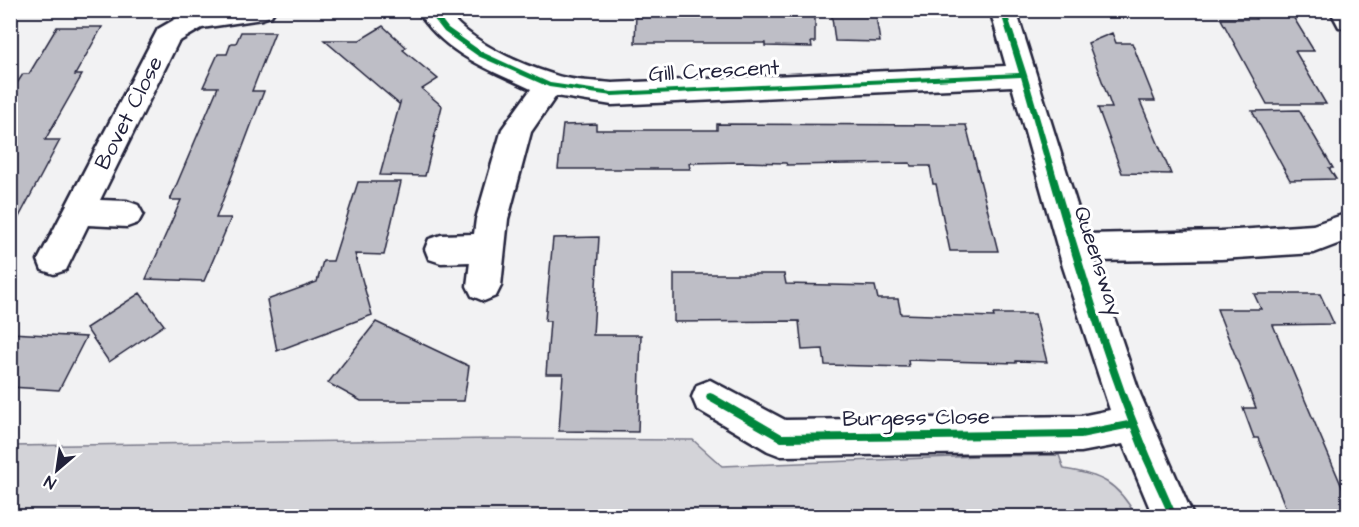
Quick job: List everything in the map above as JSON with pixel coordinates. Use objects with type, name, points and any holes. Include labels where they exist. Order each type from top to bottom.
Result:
[{"type":"street","name":"Bovet Close","points":[[54,260],[168,36],[184,17],[262,10]]},
{"type":"street","name":"Gill Crescent","points":[[430,10],[446,30],[480,54],[549,85],[612,94],[1024,75]]},
{"type":"street","name":"Queensway","points":[[1003,10],[1074,248],[1133,424],[1173,516]]},
{"type":"street","points":[[1343,10],[1348,20]]},
{"type":"street","points":[[484,286],[492,219],[517,129],[549,85]]},
{"type":"street","points":[[78,212],[127,214]]},
{"type":"street","points":[[1074,248],[1210,246],[1314,239],[1348,226]]},
{"type":"street","points":[[441,249],[488,248]]},
{"type":"street","name":"Burgess Close","points":[[710,397],[781,438],[1081,434],[1133,424]]},
{"type":"shaded area","points":[[493,439],[693,440],[722,466],[1059,455],[1064,469],[1088,474],[1115,488],[1136,516],[11,516],[11,446]]},
{"type":"building","points":[[831,10],[875,10],[880,42],[835,41]]},
{"type":"building","points":[[1251,10],[1289,10],[1314,51],[1295,51],[1326,104],[1267,104],[1221,19],[1256,19]]},
{"type":"building","points":[[636,12],[815,14],[815,42],[811,42],[812,47],[765,46],[765,43],[635,43]]},
{"type":"building","points":[[383,26],[406,47],[403,50],[438,79],[422,89],[442,106],[425,176],[380,175],[400,103],[324,40],[360,40]]},
{"type":"building","points":[[57,27],[102,27],[75,75],[82,75],[45,140],[60,140],[10,234],[10,94],[23,74],[29,74]]},
{"type":"building","points":[[241,32],[275,32],[252,91],[264,91],[216,218],[231,218],[204,281],[146,279],[181,200],[170,200],[218,87],[203,87],[218,54],[227,54],[231,43],[236,43]]},
{"type":"building","points":[[1112,33],[1116,43],[1132,43],[1155,101],[1140,101],[1171,174],[1122,173],[1098,108],[1112,108],[1088,43]]},
{"type":"building","points":[[1299,110],[1333,168],[1329,168],[1336,179],[1290,180],[1252,111]]},
{"type":"building","points":[[596,124],[596,130],[717,130],[717,124],[966,125],[998,251],[950,251],[930,166],[911,166],[910,163],[787,165],[786,163],[742,162],[689,163],[690,169],[558,169],[563,125]]},
{"type":"building","points":[[358,182],[401,182],[384,255],[355,254],[372,315],[277,351],[267,300],[317,282],[323,261],[333,261]]},
{"type":"building","points":[[599,237],[593,335],[641,335],[638,432],[559,431],[563,374],[546,374],[550,321],[545,321],[553,238]]},
{"type":"building","points":[[674,274],[784,274],[786,284],[875,286],[878,299],[898,299],[901,314],[994,317],[993,314],[1035,314],[1047,362],[908,360],[909,367],[825,365],[823,349],[802,350],[799,321],[674,322]]},
{"type":"building","points":[[140,293],[164,325],[109,362],[86,328]]},
{"type":"building","points":[[1254,294],[1320,294],[1334,324],[1273,325],[1348,501],[1348,516],[1289,516],[1258,438],[1254,438],[1243,408],[1256,408],[1217,309],[1261,309]]},
{"type":"building","points":[[376,322],[469,366],[464,401],[361,401],[328,383]]},
{"type":"building","points":[[10,333],[86,337],[59,390],[10,387]]},
{"type":"cycle path","points":[[430,10],[446,30],[480,54],[549,85],[612,94],[1024,75]]},
{"type":"cycle path","points":[[1003,10],[1100,331],[1146,456],[1173,516]]},
{"type":"cycle path","points":[[710,397],[781,438],[1081,434],[1133,424]]}]
